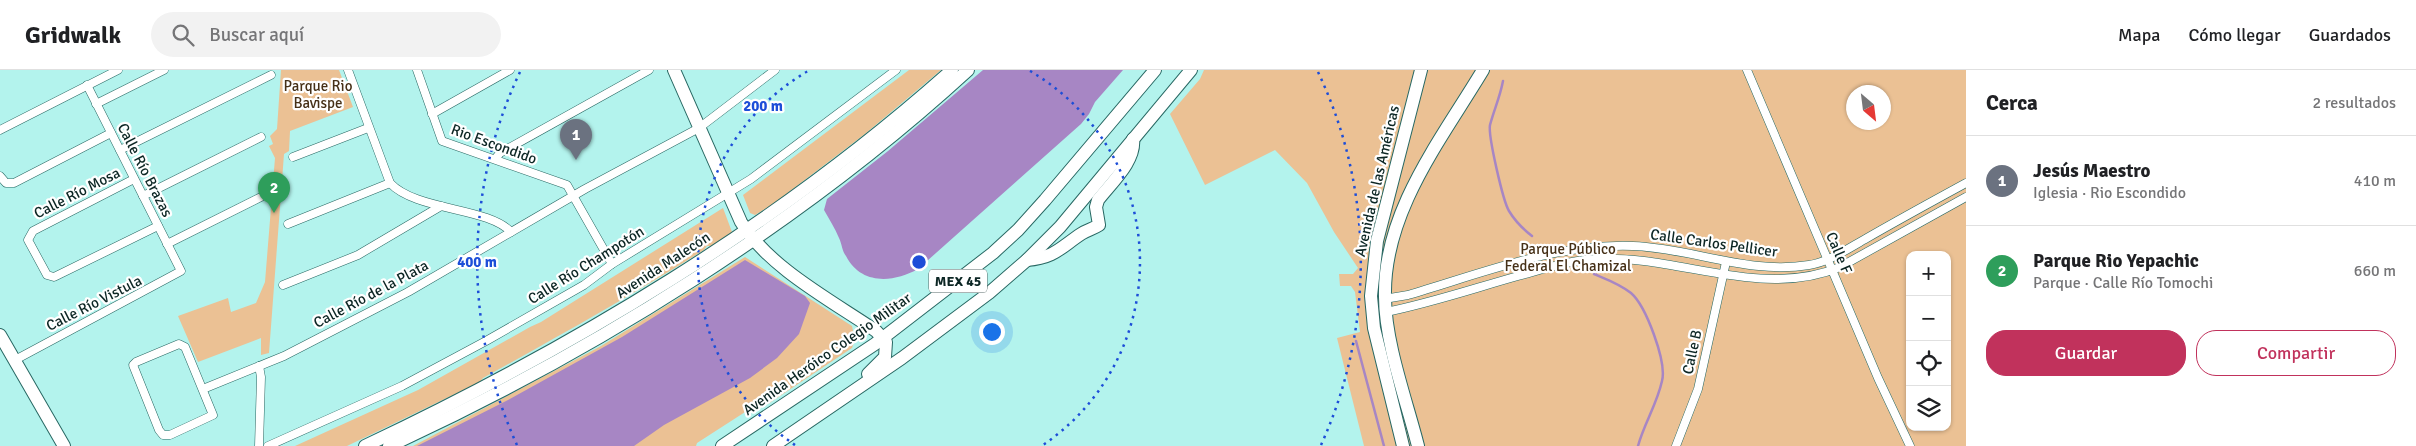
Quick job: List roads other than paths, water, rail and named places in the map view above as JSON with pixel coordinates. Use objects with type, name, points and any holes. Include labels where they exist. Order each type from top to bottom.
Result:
[{"type":"main road","points":[[674,70],[728,193],[749,235],[770,258],[883,338],[887,346],[885,357],[868,374],[860,387]]},
{"type":"main road","name":"Avenida Malecón","points":[[365,446],[477,391],[572,339],[749,235],[876,136],[952,70]]},
{"type":"main road","name":"Avenida Malecón","points":[[389,446],[461,411],[606,332],[892,137],[968,70]]},
{"type":"main road","name":"Avenida Heróico Colegio Militar","points":[[722,446],[883,338],[978,265],[1018,230],[1155,70]]},
{"type":"main road","name":"MEX 45","points":[[773,446],[947,325],[1028,260],[1065,221],[1191,70]]},
{"type":"main road","name":"Avenida de las Américas","points":[[1404,446],[1374,328],[1370,296],[1377,241],[1421,70]]},
{"type":"main road","name":"Avenida de las Américas","points":[[1418,446],[1392,347],[1384,299],[1386,264],[1398,220],[1432,154],[1483,70]]},
{"type":"main road","points":[[1028,260],[1044,259],[1082,233],[1099,225],[1096,204],[1130,158],[1134,149],[1133,139]]},
{"type":"main road","points":[[0,334],[64,446]]},
{"type":"street","points":[[0,130],[118,70]]},
{"type":"street","points":[[96,104],[164,70]]},
{"type":"street","points":[[348,70],[390,184],[402,193],[491,220],[511,232]]},
{"type":"street","name":"Rio Escondido","points":[[417,70],[442,141],[567,185],[612,264]]},
{"type":"street","points":[[432,114],[510,70]]},
{"type":"street","points":[[495,159],[500,153],[649,70]]},
{"type":"street","name":"Calle Río de la Plata","points":[[203,389],[259,366],[408,292],[573,196],[699,128],[775,70]]},
{"type":"street","name":"Calle Río Champotón","points":[[268,446],[402,386],[584,285],[612,264],[751,179],[896,70]]},
{"type":"street","name":"Calle F","points":[[1747,70],[1832,271],[1910,446]]},
{"type":"street","points":[[120,150],[271,75]]},
{"type":"street","name":"Calle Río Brazas","points":[[87,86],[178,267]]},
{"type":"street","points":[[293,157],[368,128]]},
{"type":"street","points":[[0,176],[6,184],[14,183],[111,133]]},
{"type":"street","points":[[143,196],[262,137]]},
{"type":"street","name":"Calle Río Mosa","points":[[134,179],[33,230],[28,240],[47,275],[59,276],[158,226]]},
{"type":"street","name":"Calle Carlos Pellicer","points":[[1384,299],[1408,295],[1552,254],[1591,248],[1632,246],[1666,250],[1726,262],[1771,267],[1810,265],[1827,259],[1966,183]]},
{"type":"street","points":[[288,224],[390,184]]},
{"type":"street","points":[[167,244],[261,197]]},
{"type":"street","name":"Calle Carlos Pellicer","points":[[1386,312],[1556,265],[1595,259],[1635,258],[1723,274],[1783,279],[1803,278],[1832,271],[1966,197]]},
{"type":"street","points":[[282,285],[358,255],[441,206]]},
{"type":"street","name":"Calle B","points":[[1676,446],[1698,389],[1726,262]]},
{"type":"street","name":"Calle Río Vistula","points":[[15,360],[179,274],[181,271],[178,267]]},
{"type":"street","points":[[182,344],[203,389],[213,415],[170,435],[163,435],[159,430],[133,365],[156,353],[182,344]]},
{"type":"street","points":[[259,366],[261,377],[259,446]]},
{"type":"waterway","points":[[1503,81],[1490,125],[1494,154],[1506,205],[1519,225],[1532,236]]},
{"type":"waterway","points":[[1594,274],[1613,282],[1631,293],[1649,322],[1658,348],[1663,372],[1662,381],[1638,446]]},
{"type":"waterway","points":[[1356,341],[1384,446]]},
{"type":"place","name":"Jesús Maestro","points":[[576,160]]},
{"type":"place","name":"Parque Rio Yepachic","points":[[274,213]]},
{"type":"park label","name":"Parque Rio Bavispe","points":[[318,94]]},
{"type":"park label","name":"Parque Público Federal El Chamizal","points":[[1568,258]]}]
